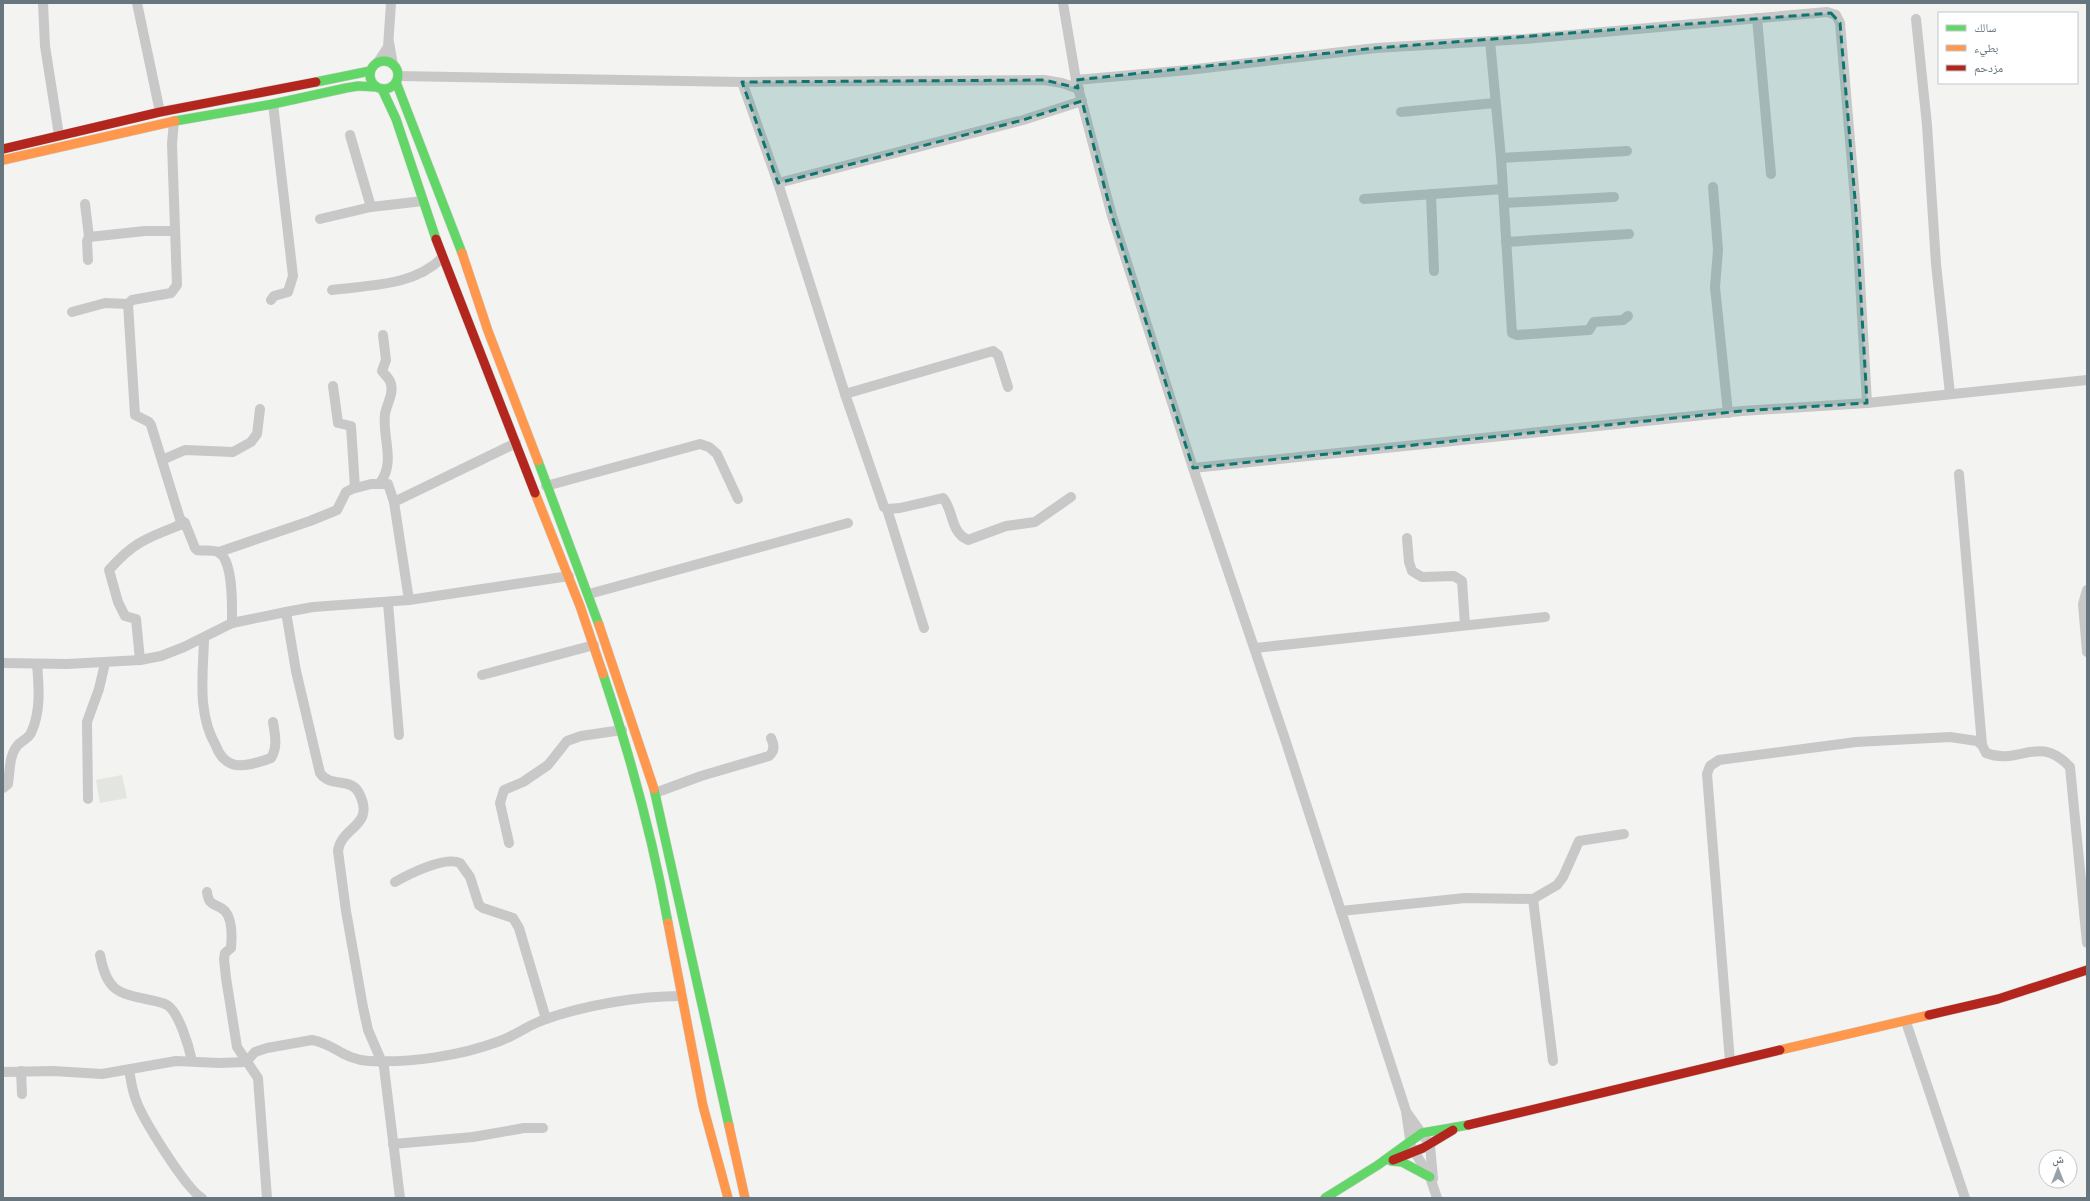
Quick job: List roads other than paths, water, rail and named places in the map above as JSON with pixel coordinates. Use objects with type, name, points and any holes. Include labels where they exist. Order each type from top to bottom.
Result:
[{"type":"main road","points":[[3,149],[160,112],[370,71],[378,62],[386,61],[393,65],[460,248],[488,331],[546,486],[589,594],[655,793],[745,1198]]},
{"type":"main road","points":[[370,71],[372,83],[379,88],[396,119],[442,258],[569,576],[622,730],[662,888],[681,996],[703,1106],[728,1198]]},
{"type":"main road","points":[[3,160],[174,121],[273,104],[346,88],[358,86],[379,88],[391,87],[397,79]]},
{"type":"main road","points":[[19,145],[20,156]]},
{"type":"main road","points":[[1325,1198],[1378,1165],[1410,1140],[1422,1133],[1456,1128],[1730,1062],[1906,1022],[1998,999],[2087,970]]},
{"type":"main road","points":[[1378,1165],[1414,1152],[1456,1128]]},
{"type":"main road","points":[[1388,1161],[1402,1162],[1432,1182]]},
{"type":"street","points":[[43,3],[45,46],[59,135]]},
{"type":"street","points":[[137,3],[160,112]]},
{"type":"street","points":[[378,62],[388,47],[391,3]]},
{"type":"street","points":[[1063,3],[1077,85],[1112,216],[1193,468],[1254,648],[1406,1111],[1410,1140],[1414,1152],[1432,1182],[1437,1198]]},
{"type":"street","points":[[397,79],[742,82],[1044,80],[1077,85],[1188,70],[1376,48],[1490,41],[1757,18],[1823,7],[1836,15],[1840,23],[1856,211],[1867,403]]},
{"type":"street","points":[[1757,18],[1771,174]]},
{"type":"street","points":[[1916,20],[1927,125],[1936,264],[1950,394]]},
{"type":"street","points":[[389,38],[393,65]]},
{"type":"street","points":[[1490,41],[1501,158],[1512,334],[1589,330],[1594,322],[1623,320],[1628,316]]},
{"type":"street","points":[[742,82],[778,183],[845,394],[882,502],[887,509],[924,628]]},
{"type":"street","points":[[778,183],[1024,120],[1082,101]]},
{"type":"street","points":[[1401,112],[1495,103]]},
{"type":"street","points":[[271,300],[274,296],[288,292],[293,276],[273,104]]},
{"type":"street","points":[[72,312],[105,303],[128,304],[132,300],[171,293],[175,289],[177,285],[172,144],[174,121]]},
{"type":"street","points":[[350,135],[371,207]]},
{"type":"street","points":[[1501,158],[1627,151]]},
{"type":"street","points":[[1713,187],[1718,250],[1715,287],[1728,412]]},
{"type":"street","points":[[1364,199],[1503,189]]},
{"type":"street","points":[[1431,194],[1434,271]]},
{"type":"street","points":[[1504,203],[1614,197]]},
{"type":"street","points":[[320,218],[371,207],[423,201]]},
{"type":"street","points":[[85,204],[89,237],[87,241],[88,260]]},
{"type":"street","points":[[89,237],[145,231],[175,231]]},
{"type":"street","points":[[1506,242],[1629,234]]},
{"type":"street","points":[[332,290],[410,279],[425,273],[442,258]]},
{"type":"street","points":[[128,304],[135,415],[149,422],[180,519],[185,523],[197,550],[219,552],[310,521],[336,510],[346,492],[355,488],[380,483],[388,484],[394,502],[409,600]]},
{"type":"street","points":[[380,483],[385,476],[388,460],[387,444],[384,432],[385,412],[391,398],[390,381],[382,371],[386,360],[383,335]]},
{"type":"street","points":[[845,394],[993,352],[998,355],[1008,387]]},
{"type":"street","points":[[1193,468],[1728,412],[1840,403],[1867,403],[2087,380]]},
{"type":"street","points":[[333,386],[338,424],[351,426],[355,488]]},
{"type":"street","points":[[162,460],[185,450],[233,452],[243,448],[257,434],[260,408]]},
{"type":"street","points":[[394,502],[516,443]]},
{"type":"street","points":[[546,486],[700,444],[710,447],[717,454],[738,499]]},
{"type":"street","points":[[1959,474],[1982,745],[1986,753],[2001,756],[2046,750],[2061,758],[2070,767],[2087,943]]},
{"type":"street","points":[[887,509],[900,508],[943,498],[961,537],[968,540],[1006,526],[1035,522],[1070,497]]},
{"type":"street","points":[[140,660],[136,619],[125,616],[118,602],[110,570],[129,548],[144,539],[185,523]]},
{"type":"street","points":[[589,594],[848,523]]},
{"type":"street","points":[[1407,538],[1412,571],[1422,577],[1454,576],[1462,581],[1465,625]]},
{"type":"street","points":[[219,552],[224,558],[230,577],[232,624]]},
{"type":"street","points":[[3,663],[105,663],[140,660],[161,656],[204,639],[208,635],[232,624],[286,612],[313,607],[388,603],[569,576]]},
{"type":"street","points":[[2087,590],[2083,604],[2087,652]]},
{"type":"street","points":[[388,603],[399,736]]},
{"type":"street","points":[[286,612],[297,677],[320,773],[324,779],[331,782],[351,784],[356,787],[363,801],[364,812],[361,821],[342,840],[338,851],[346,911],[363,1008],[370,1036],[382,1061],[400,1198]]},
{"type":"street","points":[[1254,648],[1545,617]]},
{"type":"street","points":[[204,639],[202,683],[204,718],[211,737],[226,761],[233,764],[250,764],[271,758],[276,746],[273,722]]},
{"type":"street","points":[[482,675],[594,645]]},
{"type":"street","points":[[88,799],[87,722],[99,689],[105,663]]},
{"type":"street","points":[[3,788],[8,784],[12,754],[32,730],[38,705],[37,664]]},
{"type":"street","points":[[509,842],[500,803],[504,790],[523,782],[548,765],[567,741],[581,736],[622,730]]},
{"type":"street","points":[[1730,1062],[1708,790],[1707,774],[1710,766],[1719,760],[1727,758],[1856,742],[1950,737],[1969,738],[1982,745]]},
{"type":"street","points":[[655,793],[701,776],[769,756],[772,753],[773,748],[771,738]]},
{"type":"street","points":[[1341,911],[1460,898],[1533,899],[1556,885],[1563,877],[1579,841],[1624,834]]},
{"type":"street","points":[[395,882],[441,863],[456,861],[464,866],[470,877],[479,905],[513,918],[518,928],[546,1019]]},
{"type":"street","points":[[207,892],[211,903],[225,911],[230,922],[231,948],[225,953],[224,959],[226,978],[237,1048],[246,1062],[255,1071],[258,1078],[267,1198]]},
{"type":"street","points":[[1533,899],[1553,1061]]},
{"type":"street","points":[[100,955],[105,974],[116,991],[128,996],[168,1005],[188,1044],[192,1061]]},
{"type":"street","points":[[3,1072],[22,1071],[102,1074],[129,1070],[160,1062],[246,1062],[254,1052],[267,1048],[312,1040],[318,1041],[346,1056],[361,1060],[382,1061],[436,1056],[484,1046],[511,1036],[546,1019],[612,1003],[657,996],[681,996]]},
{"type":"street","points":[[1906,1022],[1964,1198]]},
{"type":"street","points":[[129,1070],[136,1100],[146,1123],[180,1176],[195,1194],[202,1198]]},
{"type":"street","points":[[22,1071],[22,1094]]},
{"type":"street","points":[[1406,1111],[1430,1144],[1432,1182]]},
{"type":"street","points":[[393,1144],[473,1137],[524,1128],[543,1128]]}]
